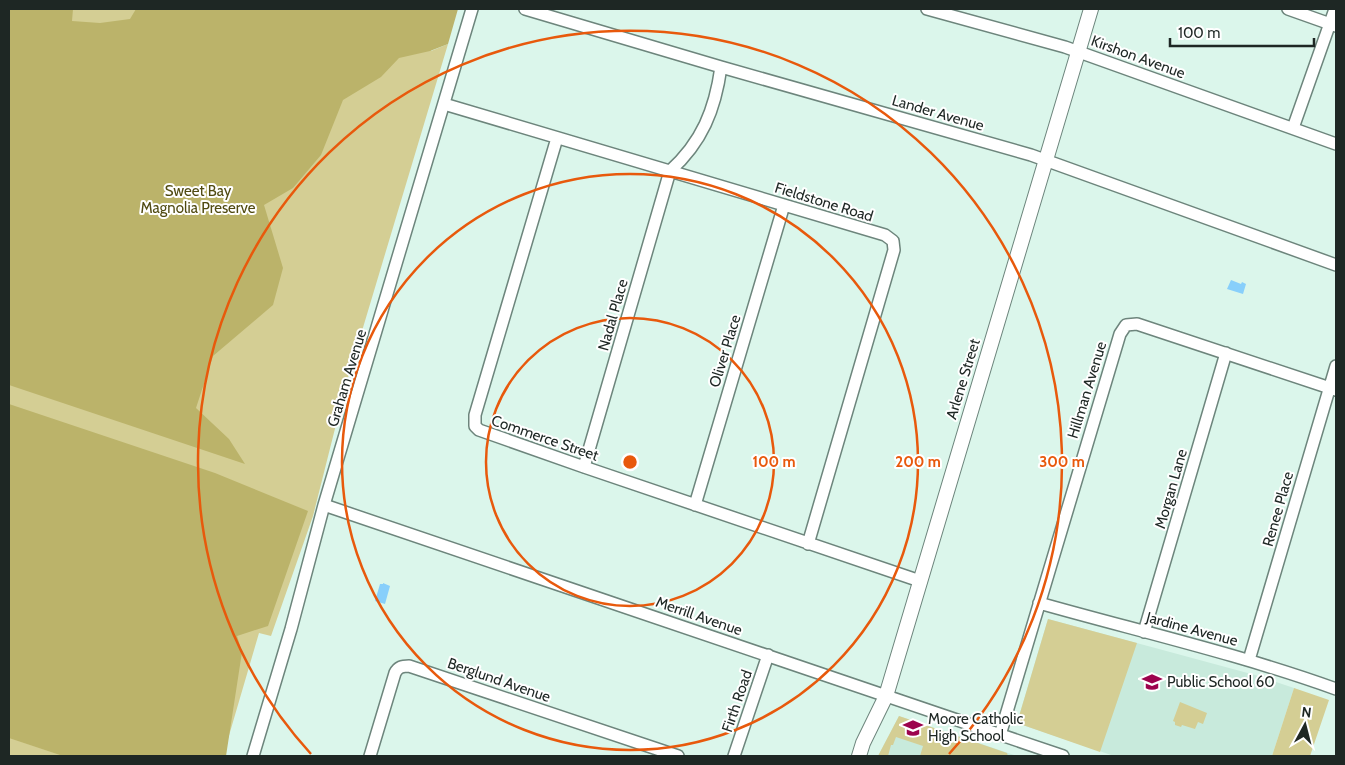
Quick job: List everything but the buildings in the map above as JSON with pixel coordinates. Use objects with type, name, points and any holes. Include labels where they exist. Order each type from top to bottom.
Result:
[{"type":"street","name":"Graham Avenue","points":[[254,756],[324,505],[472,9]]},
{"type":"street","name":"Lander Avenue","points":[[526,9],[562,14],[721,67],[1045,160],[1336,265]]},
{"type":"street","name":"Kirshon Avenue","points":[[927,9],[1078,51],[1336,144]]},
{"type":"street","name":"Arlene Street","points":[[858,756],[886,696],[1091,9]]},
{"type":"street","points":[[1288,9],[1333,25]]},
{"type":"street","points":[[1293,128],[1333,25],[1335,9]]},
{"type":"street","points":[[670,171],[698,141],[713,105],[721,67]]},
{"type":"street","name":"Fieldstone Road","points":[[444,104],[885,235],[893,241],[894,246],[808,544]]},
{"type":"street","name":"Commerce Street","points":[[557,138],[474,415],[475,426],[484,433],[920,581]]},
{"type":"street","name":"Nadal Place","points":[[584,467],[670,171]]},
{"type":"street","name":"Oliver Place","points":[[695,505],[784,205]]},
{"type":"street","name":"Hillman Avenue","points":[[1000,736],[1122,329],[1130,323],[1137,324],[1333,389]]},
{"type":"street","name":"Morgan Lane","points":[[1144,632],[1226,353]]},
{"type":"street","name":"Renee Place","points":[[1249,660],[1333,389],[1336,366]]},
{"type":"street","name":"Merrill Avenue","points":[[324,505],[1062,756]]},
{"type":"street","name":"Jardine Avenue","points":[[1039,603],[1291,672],[1336,689]]},
{"type":"street","name":"Firth Road","points":[[734,756],[768,655]]},
{"type":"street","name":"Berglund Avenue","points":[[370,756],[395,673],[402,666],[409,666],[678,756]]},
{"type":"shaded area","name":"Public School 60","points":[[1048,619],[1255,675],[1294,688],[1272,756],[1114,756],[1017,723]]},
{"type":"shaded area","name":"Moore Catholic High School","points":[[899,716],[1017,756],[878,756]]},
{"type":"green space","name":"Sweet Bay Magnolia Preserve","points":[[9,9],[443,9],[431,51],[448,44],[347,381],[313,516],[271,636],[259,633],[223,756],[9,756]]},
{"type":"green space","points":[[9,9],[73,9],[72,21],[100,23],[130,19],[136,9],[458,9],[448,44],[430,51],[399,58],[381,77],[343,100],[321,155],[293,188],[264,205],[283,268],[273,305],[213,356],[196,408],[229,439],[245,464],[9,385]]},
{"type":"green space","points":[[9,404],[215,473],[308,511],[268,626],[237,636],[242,652],[226,756],[63,756],[9,738]]},
{"type":"green space","points":[[1048,619],[1137,643],[1100,752],[1017,723]]},
{"type":"green space","points":[[1294,688],[1329,700],[1310,756],[1272,756]]},
{"type":"green space","points":[[1180,702],[1207,713],[1203,724],[1198,722],[1195,729],[1175,725],[1173,721]]},
{"type":"green space","name":"Moore Catholic High School","points":[[899,716],[1007,753],[1008,756],[920,756],[923,746],[896,737],[893,745],[891,745],[888,756],[878,756]]},
{"type":"water","points":[[1231,280],[1246,284],[1243,294],[1227,289]]},
{"type":"water","points":[[383,583],[390,586],[385,604],[375,601],[380,584]]},
{"type":"place","name":"Public School 60","points":[[1152,682]]},
{"type":"place","name":"Moore Catholic High School","points":[[913,728]]}]
